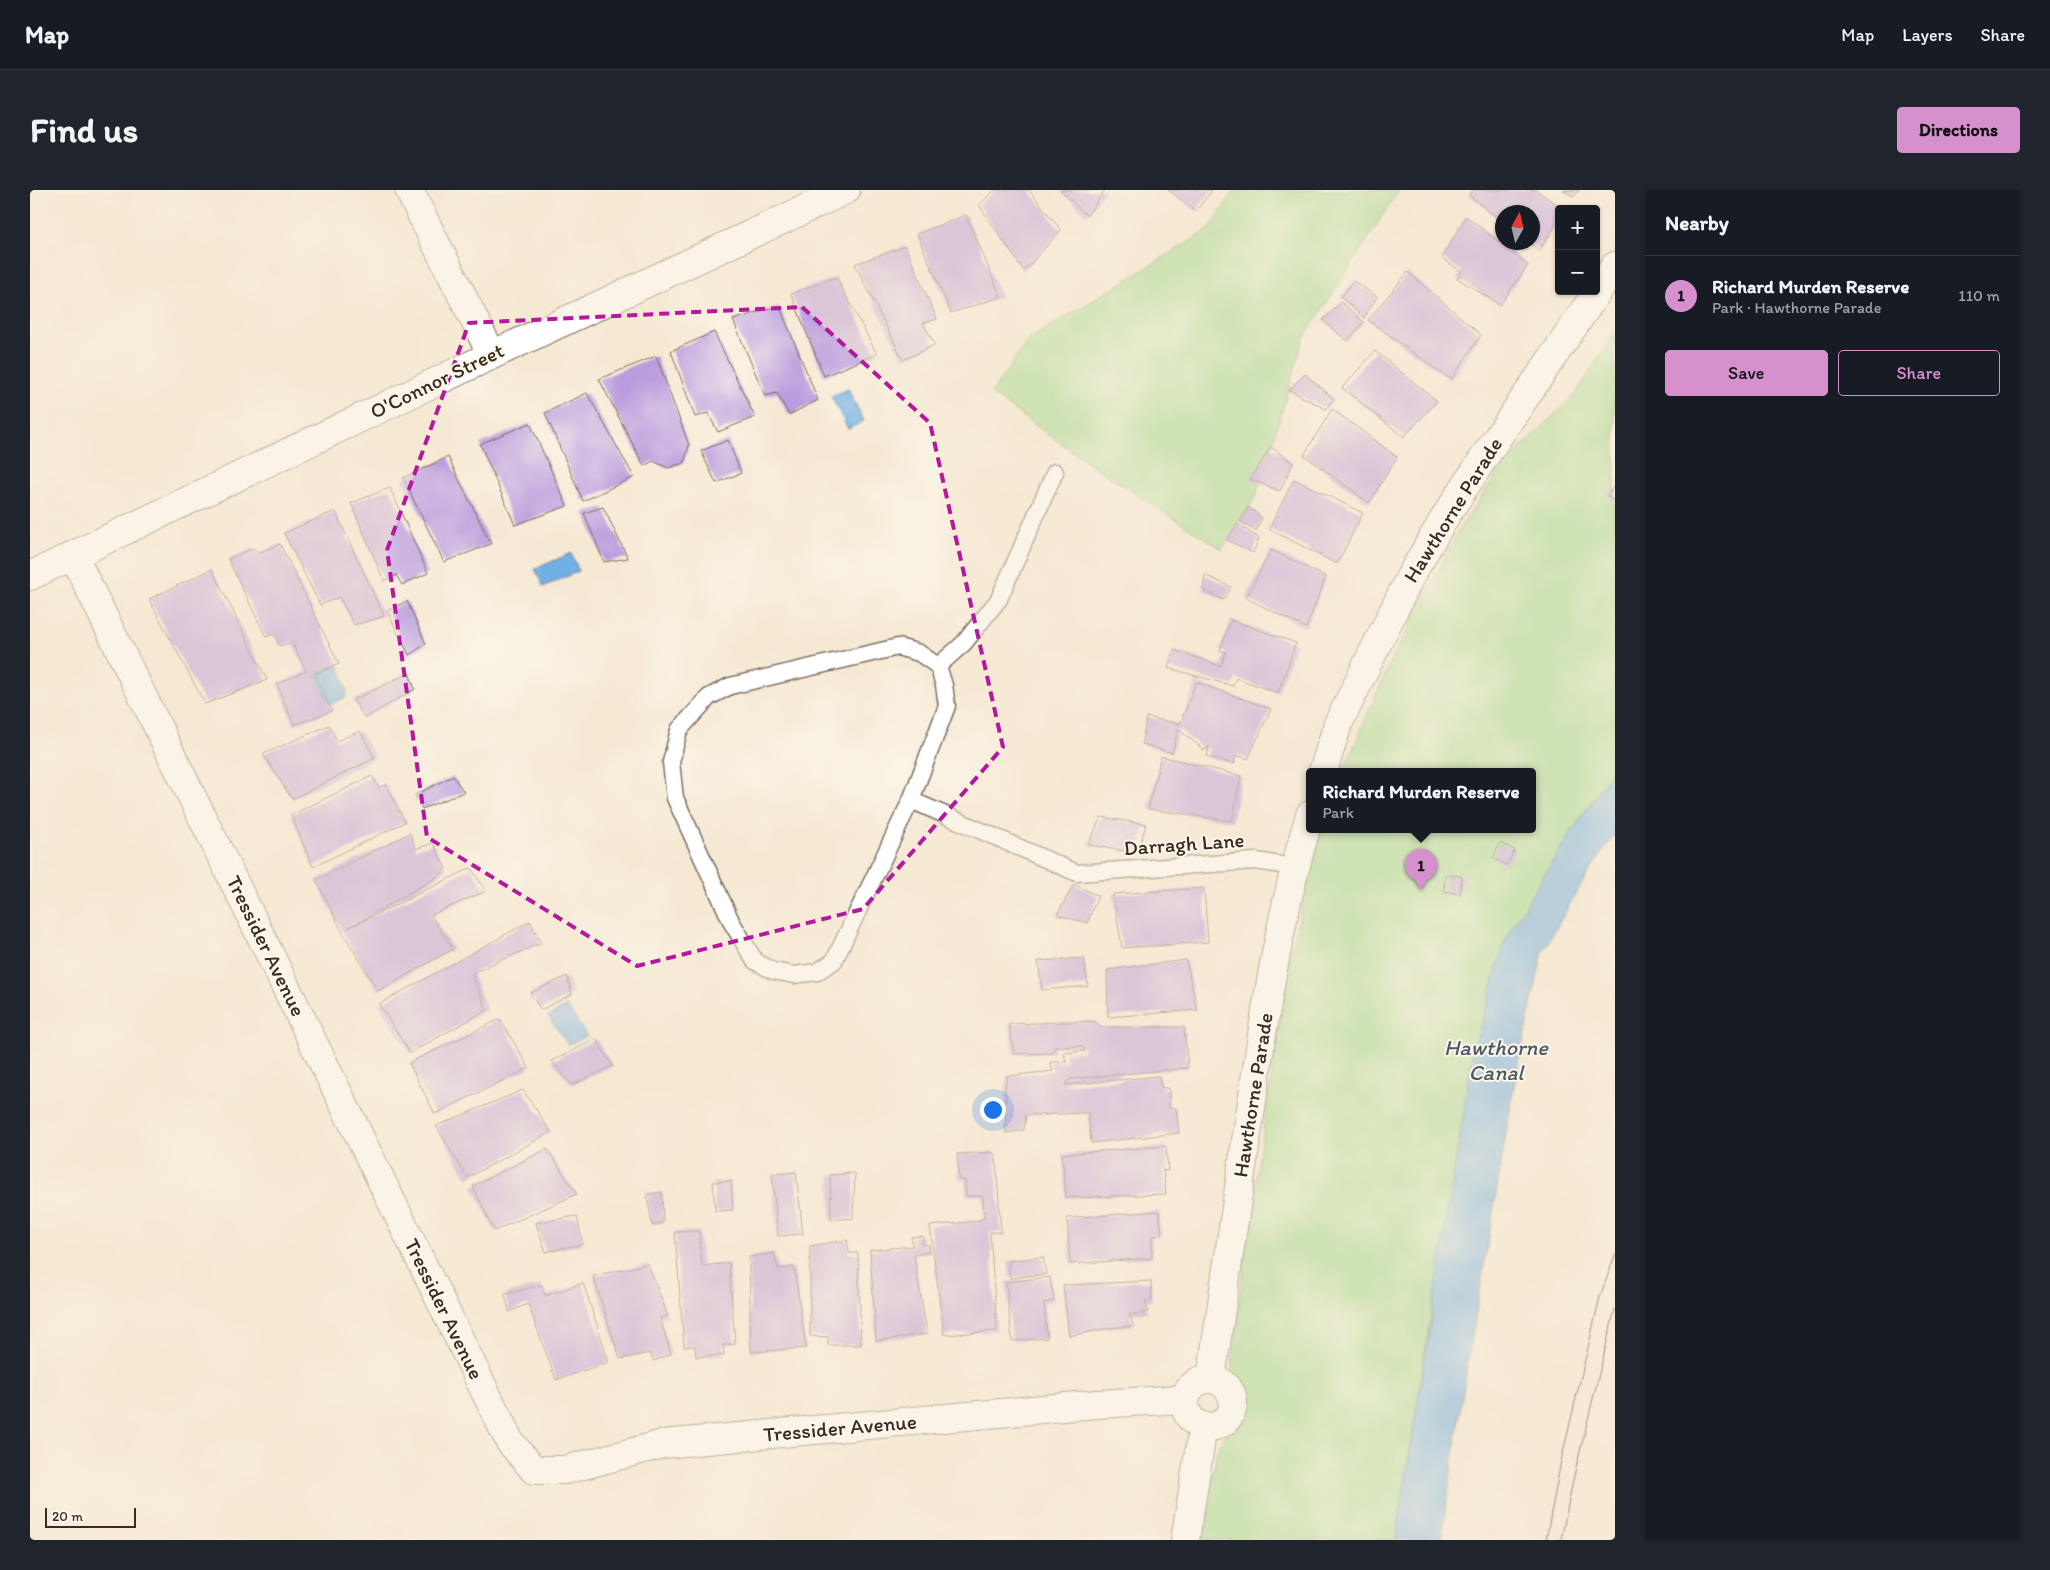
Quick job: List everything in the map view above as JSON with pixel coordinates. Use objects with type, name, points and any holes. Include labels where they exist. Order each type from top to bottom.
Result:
[{"type":"street","points":[[409,190],[492,355]]},
{"type":"street","name":"O'Connor Street","points":[[30,576],[492,355],[846,190]]},
{"type":"street","name":"Hawthorne Parade","points":[[1324,768],[1338,724],[1410,577],[1445,517],[1615,266]]},
{"type":"street","name":"Tressider Avenue","points":[[73,555],[510,1442],[534,1470],[565,1470],[663,1444],[1097,1404],[1185,1399]]},
{"type":"street","name":"Hawthorne Parade","points":[[1211,1379],[1278,936],[1294,866],[1306,828]]},
{"type":"street","points":[[1204,1379],[1211,1379],[1220,1382],[1228,1388],[1233,1397],[1234,1407],[1230,1416],[1222,1424],[1213,1427],[1203,1427],[1191,1420],[1186,1414],[1185,1399],[1191,1386],[1204,1379]]},
{"type":"street","points":[[1184,1540],[1203,1427]]},
{"type":"lane","points":[[938,666],[964,643],[999,599],[1055,472]]},
{"type":"lane","points":[[898,647],[919,654],[938,666],[944,685],[947,706],[910,800],[834,961],[817,972],[794,975],[773,971],[755,961],[732,922],[675,798],[671,762],[679,730],[709,698],[730,686],[898,647]]},
{"type":"lane","name":"Darragh Lane","points":[[910,800],[1077,873],[1256,861],[1294,866]]},
{"type":"highlighted area","points":[[802,307],[930,423],[1003,747],[863,909],[637,966],[427,837],[387,550],[469,323]]},
{"type":"green space","points":[[1234,190],[1399,190],[1304,338],[1256,496],[1222,549],[1099,470],[991,394],[1028,340],[1210,229]]},
{"type":"green space","points":[[1615,332],[1615,767],[1564,843],[1506,937],[1429,1326],[1396,1540],[1202,1540],[1217,1449],[1239,1412],[1237,1389],[1231,1375],[1248,1229],[1290,955],[1320,833],[1536,833],[1536,768],[1344,768],[1390,663],[1460,528],[1504,464],[1575,395]]},
{"type":"water","points":[[848,389],[864,421],[848,429],[831,396]]},
{"type":"water","points":[[571,553],[579,571],[543,587],[535,569]]},
{"type":"water","points":[[339,664],[347,691],[345,698],[330,704],[315,674]]},
{"type":"water","name":"Hawthorne Canal","points":[[1615,767],[1615,834],[1587,875],[1543,951],[1515,1081],[1465,1379],[1441,1540],[1396,1540],[1473,1052],[1506,937],[1564,843]]},
{"type":"water","points":[[567,1006],[587,1036],[568,1045],[548,1016]]},
{"type":"building","points":[[995,190],[1029,190],[1061,230],[1024,271],[979,205]]},
{"type":"building","points":[[1060,190],[1105,190],[1087,216]]},
{"type":"building","points":[[1168,190],[1212,190],[1196,211]]},
{"type":"building","points":[[1472,190],[1536,190],[1557,205],[1555,205],[1555,226],[1540,249],[1540,205],[1495,205],[1495,216],[1469,195]]},
{"type":"building","points":[[1563,190],[1579,190],[1574,197]]},
{"type":"building","points":[[966,215],[1001,297],[951,313],[917,234]]},
{"type":"building","points":[[1466,216],[1495,239],[1495,250],[1509,250],[1528,265],[1500,305],[1457,278],[1462,272],[1442,258]]},
{"type":"building","points":[[905,246],[937,319],[923,323],[935,345],[903,360],[855,264]]},
{"type":"building","points":[[1408,272],[1481,335],[1451,380],[1368,320]]},
{"type":"building","points":[[836,277],[877,354],[824,376],[791,294]]},
{"type":"building","points":[[1354,281],[1377,297],[1364,318],[1341,297]]},
{"type":"building","points":[[1341,302],[1364,322],[1347,341],[1323,320]]},
{"type":"building","points":[[779,305],[818,400],[789,415],[777,393],[765,396],[733,320]]},
{"type":"building","points":[[714,332],[755,417],[718,432],[708,413],[695,417],[671,351]]},
{"type":"building","points":[[1375,351],[1437,401],[1404,437],[1342,388]]},
{"type":"building","points":[[656,356],[689,445],[684,463],[668,468],[653,461],[644,466],[599,379]]},
{"type":"building","points":[[1305,374],[1334,399],[1326,409],[1289,390]]},
{"type":"building","points":[[587,393],[634,477],[583,501],[545,413]]},
{"type":"building","points":[[1332,409],[1397,457],[1369,503],[1304,455]]},
{"type":"building","points":[[530,423],[567,506],[515,525],[480,444]]},
{"type":"building","points":[[728,440],[741,473],[716,483],[701,451]]},
{"type":"building","points":[[1271,447],[1293,463],[1280,491],[1250,479]]},
{"type":"building","points":[[448,457],[491,544],[444,562],[403,478]]},
{"type":"building","points":[[1294,479],[1363,513],[1337,564],[1269,529]]},
{"type":"building","points":[[1615,485],[1615,502],[1607,496]]},
{"type":"building","points":[[390,488],[428,573],[402,585],[396,575],[384,581],[351,503]]},
{"type":"building","points":[[603,507],[628,558],[604,562],[584,513]]},
{"type":"building","points":[[1249,507],[1262,518],[1256,531],[1240,521]]},
{"type":"building","points":[[335,511],[384,616],[354,625],[339,597],[320,605],[284,533]]},
{"type":"building","points":[[1237,524],[1259,538],[1253,553],[1227,540]]},
{"type":"building","points":[[280,544],[339,664],[315,674],[332,711],[294,725],[277,684],[306,671],[292,642],[280,646],[274,634],[266,637],[228,559],[253,548],[258,553]]},
{"type":"building","points":[[1271,550],[1326,577],[1306,628],[1246,598]]},
{"type":"building","points":[[212,569],[267,680],[205,704],[149,599]]},
{"type":"building","points":[[1205,575],[1231,587],[1224,600],[1203,590]]},
{"type":"building","points":[[407,601],[426,644],[409,655],[387,611]]},
{"type":"building","points":[[1231,620],[1296,643],[1278,693],[1236,678],[1233,686],[1168,668],[1174,650],[1221,666],[1226,652],[1220,650]]},
{"type":"building","points":[[409,673],[415,689],[365,718],[353,700]]},
{"type":"building","points":[[1196,682],[1271,709],[1248,759],[1236,755],[1234,764],[1207,757],[1209,747],[1204,750],[1178,729],[1172,753],[1142,744],[1146,717],[1180,724]]},
{"type":"building","points":[[329,725],[337,741],[360,731],[375,758],[292,799],[263,754]]},
{"type":"building","points":[[1161,756],[1241,776],[1232,821],[1148,809]]},
{"type":"building","points":[[372,776],[379,788],[386,784],[405,822],[313,867],[291,815]]},
{"type":"building","points":[[453,776],[464,792],[422,809],[415,795]]},
{"type":"building","points":[[1101,817],[1146,824],[1139,849],[1125,851],[1088,845]]},
{"type":"building","points":[[410,833],[416,849],[433,843],[446,869],[434,879],[348,928],[471,868],[486,891],[431,915],[453,949],[378,991],[342,931],[316,880]]},
{"type":"building","points":[[1500,843],[1515,850],[1506,865],[1493,858]]},
{"type":"building","points":[[1445,875],[1462,876],[1460,894],[1444,891]]},
{"type":"building","points":[[1074,884],[1098,896],[1087,923],[1057,915]]},
{"type":"building","points":[[1204,888],[1208,942],[1122,948],[1113,894]]},
{"type":"building","points":[[530,921],[541,943],[472,973],[487,1010],[410,1053],[379,1004]]},
{"type":"building","points":[[1084,958],[1088,986],[1042,990],[1038,961]]},
{"type":"building","points":[[1186,960],[1197,1010],[1108,1017],[1107,970]]},
{"type":"building","points":[[567,976],[572,994],[541,1010],[530,993]]},
{"type":"building","points":[[500,1019],[529,1068],[435,1114],[409,1063]]},
{"type":"building","points":[[1095,1021],[1100,1027],[1184,1027],[1188,1068],[1070,1079],[1065,1085],[1159,1076],[1161,1087],[1169,1089],[1169,1108],[1176,1108],[1179,1133],[1091,1143],[1088,1113],[1026,1115],[1024,1130],[1006,1133],[1005,1089],[1007,1076],[1053,1071],[1050,1062],[1066,1062],[1064,1053],[1085,1051],[1082,1046],[1054,1047],[1053,1053],[1014,1054],[1009,1024]]},
{"type":"building","points":[[596,1039],[613,1066],[572,1085],[552,1061]]},
{"type":"building","points":[[523,1090],[551,1132],[467,1178],[436,1126]]},
{"type":"building","points":[[1166,1146],[1168,1171],[1163,1170],[1166,1194],[1066,1198],[1062,1154]]},
{"type":"building","points":[[547,1149],[577,1194],[494,1231],[473,1186]]},
{"type":"building","points":[[993,1152],[996,1159],[1001,1232],[990,1232],[997,1331],[944,1335],[930,1226],[977,1221],[984,1218],[983,1196],[966,1196],[965,1180],[959,1180],[957,1154]]},
{"type":"building","points":[[796,1172],[803,1234],[778,1236],[772,1174]]},
{"type":"building","points":[[855,1173],[853,1218],[831,1220],[830,1175]]},
{"type":"building","points":[[731,1181],[733,1210],[715,1211],[713,1182]]},
{"type":"building","points":[[662,1192],[663,1223],[652,1225],[647,1194]]},
{"type":"building","points":[[1159,1211],[1162,1235],[1152,1236],[1152,1258],[1070,1264],[1067,1218]]},
{"type":"building","points":[[577,1216],[583,1244],[546,1252],[536,1223]]},
{"type":"building","points":[[699,1231],[702,1266],[729,1263],[735,1344],[723,1345],[724,1355],[696,1357],[695,1346],[684,1347],[675,1232]]},
{"type":"building","points":[[923,1236],[922,1244],[929,1245],[930,1252],[914,1255],[927,1334],[876,1341],[870,1250],[913,1246],[911,1237]]},
{"type":"building","points":[[847,1240],[849,1253],[858,1253],[861,1345],[828,1345],[828,1337],[810,1336],[810,1246]]},
{"type":"building","points":[[774,1253],[778,1269],[794,1267],[806,1348],[751,1352],[749,1257]]},
{"type":"building","points":[[1043,1257],[1046,1274],[1010,1278],[1008,1261]]},
{"type":"building","points":[[648,1264],[668,1316],[660,1318],[671,1354],[654,1361],[650,1353],[620,1359],[593,1276]]},
{"type":"building","points":[[1050,1277],[1054,1301],[1044,1303],[1047,1338],[1012,1341],[1006,1282]]},
{"type":"building","points":[[1151,1281],[1152,1301],[1145,1301],[1148,1312],[1129,1315],[1134,1326],[1110,1328],[1069,1336],[1063,1285]]},
{"type":"building","points":[[583,1283],[609,1362],[556,1380],[528,1304],[509,1312],[505,1294],[542,1285],[545,1296]]},
{"type":"tram line","points":[[1546,1540],[1561,1461],[1600,1297],[1615,1255]]},
{"type":"tram line","points":[[1561,1540],[1573,1480],[1615,1309]]},
{"type":"place","name":"Richard Murden Reserve","points":[[1421,890]]}]
